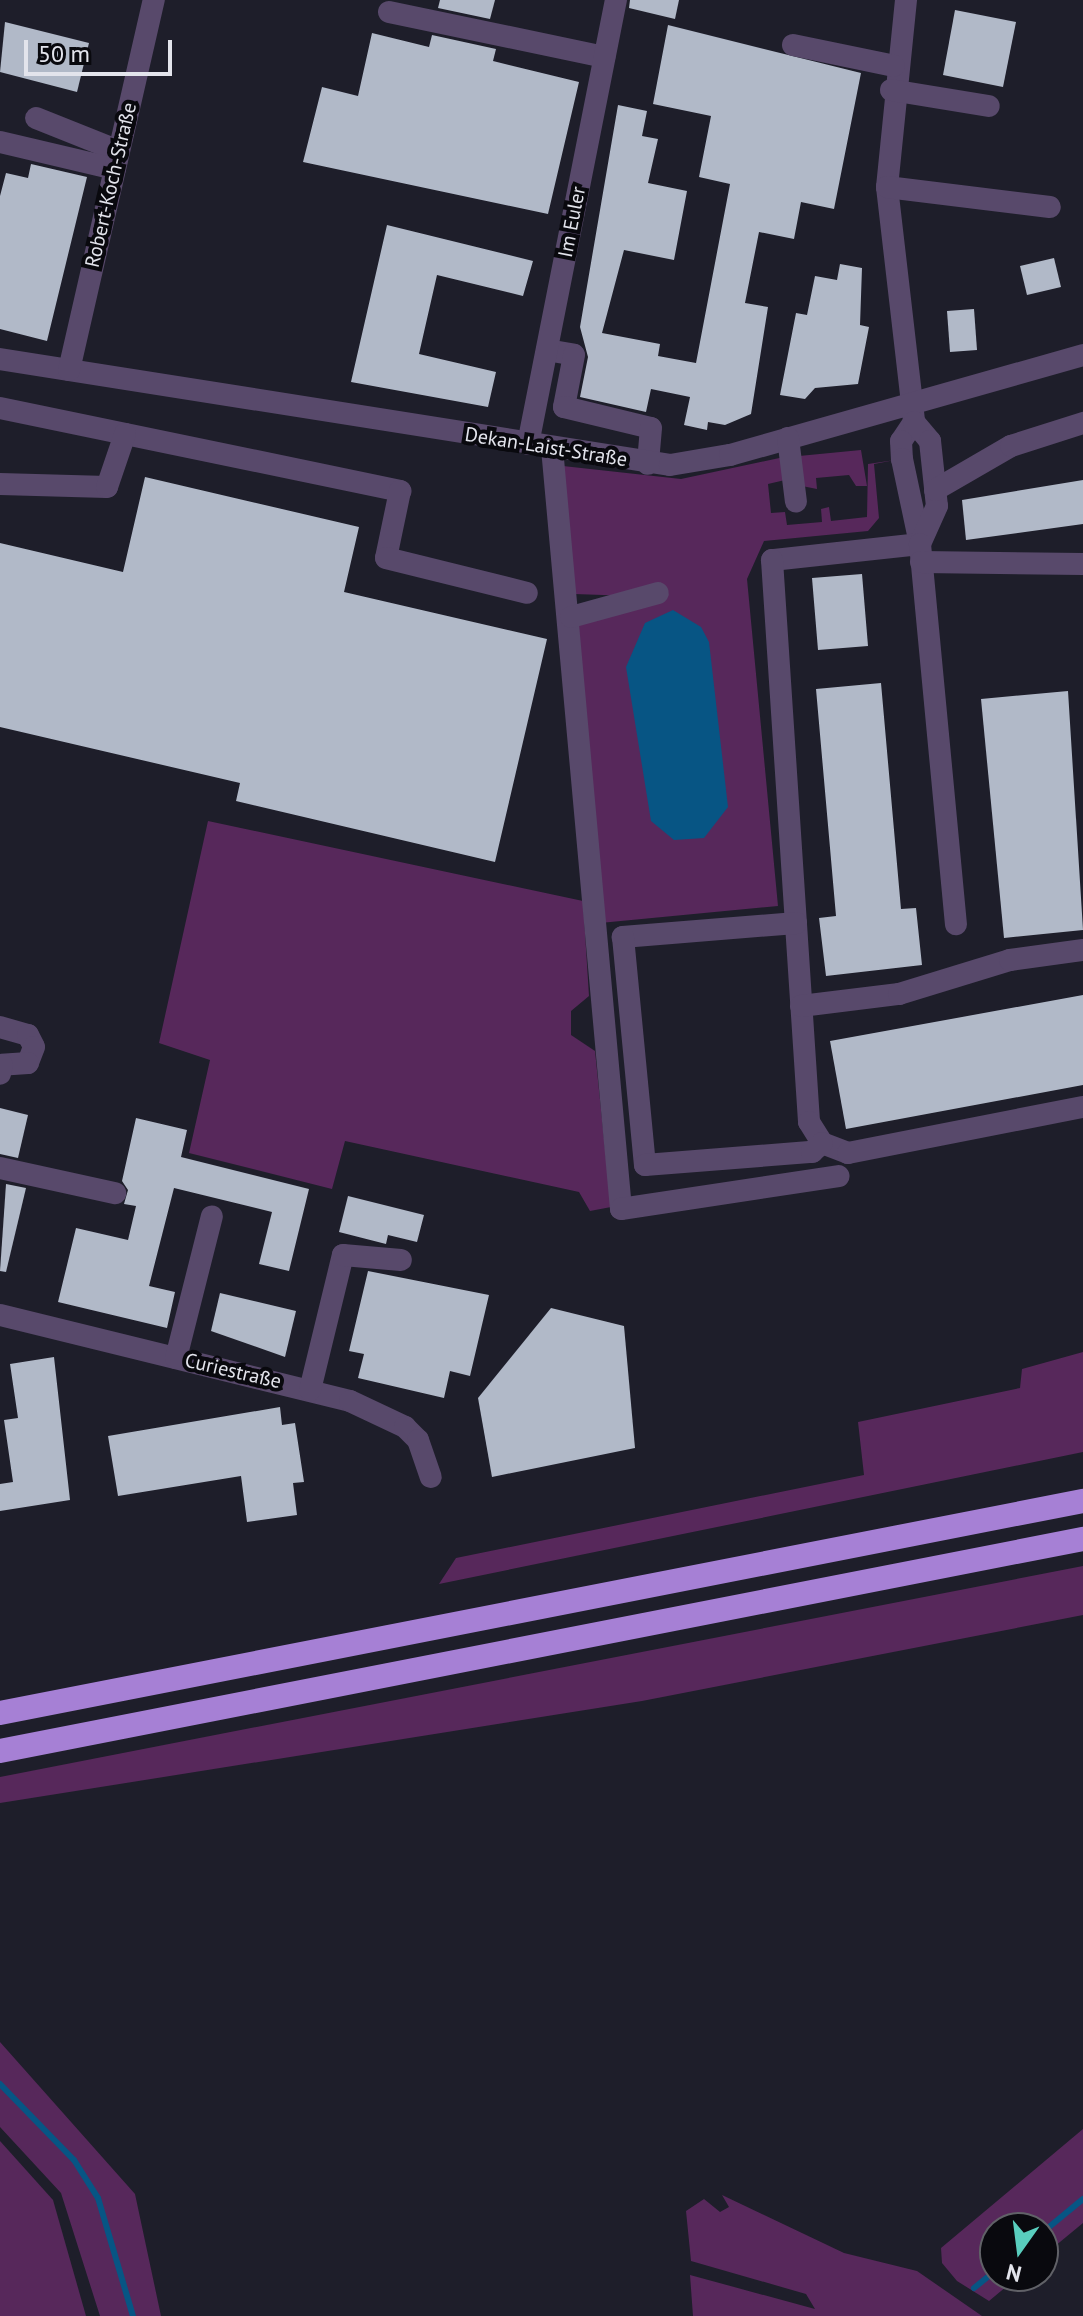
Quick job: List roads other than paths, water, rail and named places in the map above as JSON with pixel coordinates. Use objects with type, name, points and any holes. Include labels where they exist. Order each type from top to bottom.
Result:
[{"type":"highway","points":[[0,1713],[1083,1501]]},
{"type":"highway","points":[[0,1751],[1083,1539]]},
{"type":"street","name":"Robert-Koch-Straße","points":[[69,370],[154,0]]},
{"type":"street","name":"Im Euler","points":[[528,444],[616,0]]},
{"type":"street","points":[[906,0],[891,90],[887,187],[914,412],[930,441],[937,506],[920,553]]},
{"type":"street","points":[[389,12],[604,57]]},
{"type":"street","points":[[793,45],[894,66]]},
{"type":"street","points":[[891,90],[989,106]]},
{"type":"street","points":[[36,118],[117,160]]},
{"type":"street","points":[[0,142],[117,160]]},
{"type":"street","points":[[887,187],[1050,207]]},
{"type":"street","points":[[547,350],[574,355],[564,407],[651,428],[648,464]]},
{"type":"street","name":"Dekan-Laist-Straße","points":[[0,359],[648,464],[696,462],[788,438],[914,412],[1083,355]]},
{"type":"street","points":[[0,408],[400,491],[386,558],[527,593]]},
{"type":"street","points":[[914,412],[901,441],[907,505],[920,553],[956,924]]},
{"type":"street","points":[[935,490],[1011,446],[1083,423]]},
{"type":"street","points":[[0,484],[107,487],[125,434]]},
{"type":"street","points":[[788,438],[796,502]]},
{"type":"street","points":[[552,448],[571,617],[621,1209],[839,1176]]},
{"type":"street","points":[[1083,564],[920,553],[772,560],[809,1122],[822,1143],[848,1153],[1083,1107]]},
{"type":"street","points":[[571,617],[658,593]]},
{"type":"street","points":[[796,923],[623,937],[645,1165],[812,1152],[822,1143]]},
{"type":"street","points":[[801,1006],[899,994],[1010,960],[1083,950]]},
{"type":"street","points":[[0,1027],[28,1035],[34,1047],[28,1063],[2,1065],[0,1074]]},
{"type":"street","points":[[0,1168],[115,1193]]},
{"type":"street","points":[[176,1358],[212,1216]]},
{"type":"street","points":[[310,1390],[343,1255],[401,1260]]},
{"type":"street","name":"Curiestraße","points":[[0,1315],[310,1390],[405,1427],[418,1440],[431,1477]]},
{"type":"water","points":[[673,610],[701,627],[709,642],[728,807],[704,838],[674,840],[651,821],[626,667],[645,623]]},
{"type":"waterway","points":[[0,2084],[74,2160],[98,2198],[133,2316]]},
{"type":"waterway","points":[[1059,2219],[1083,2199]]},
{"type":"waterway","points":[[974,2288],[979,2284]]}]
